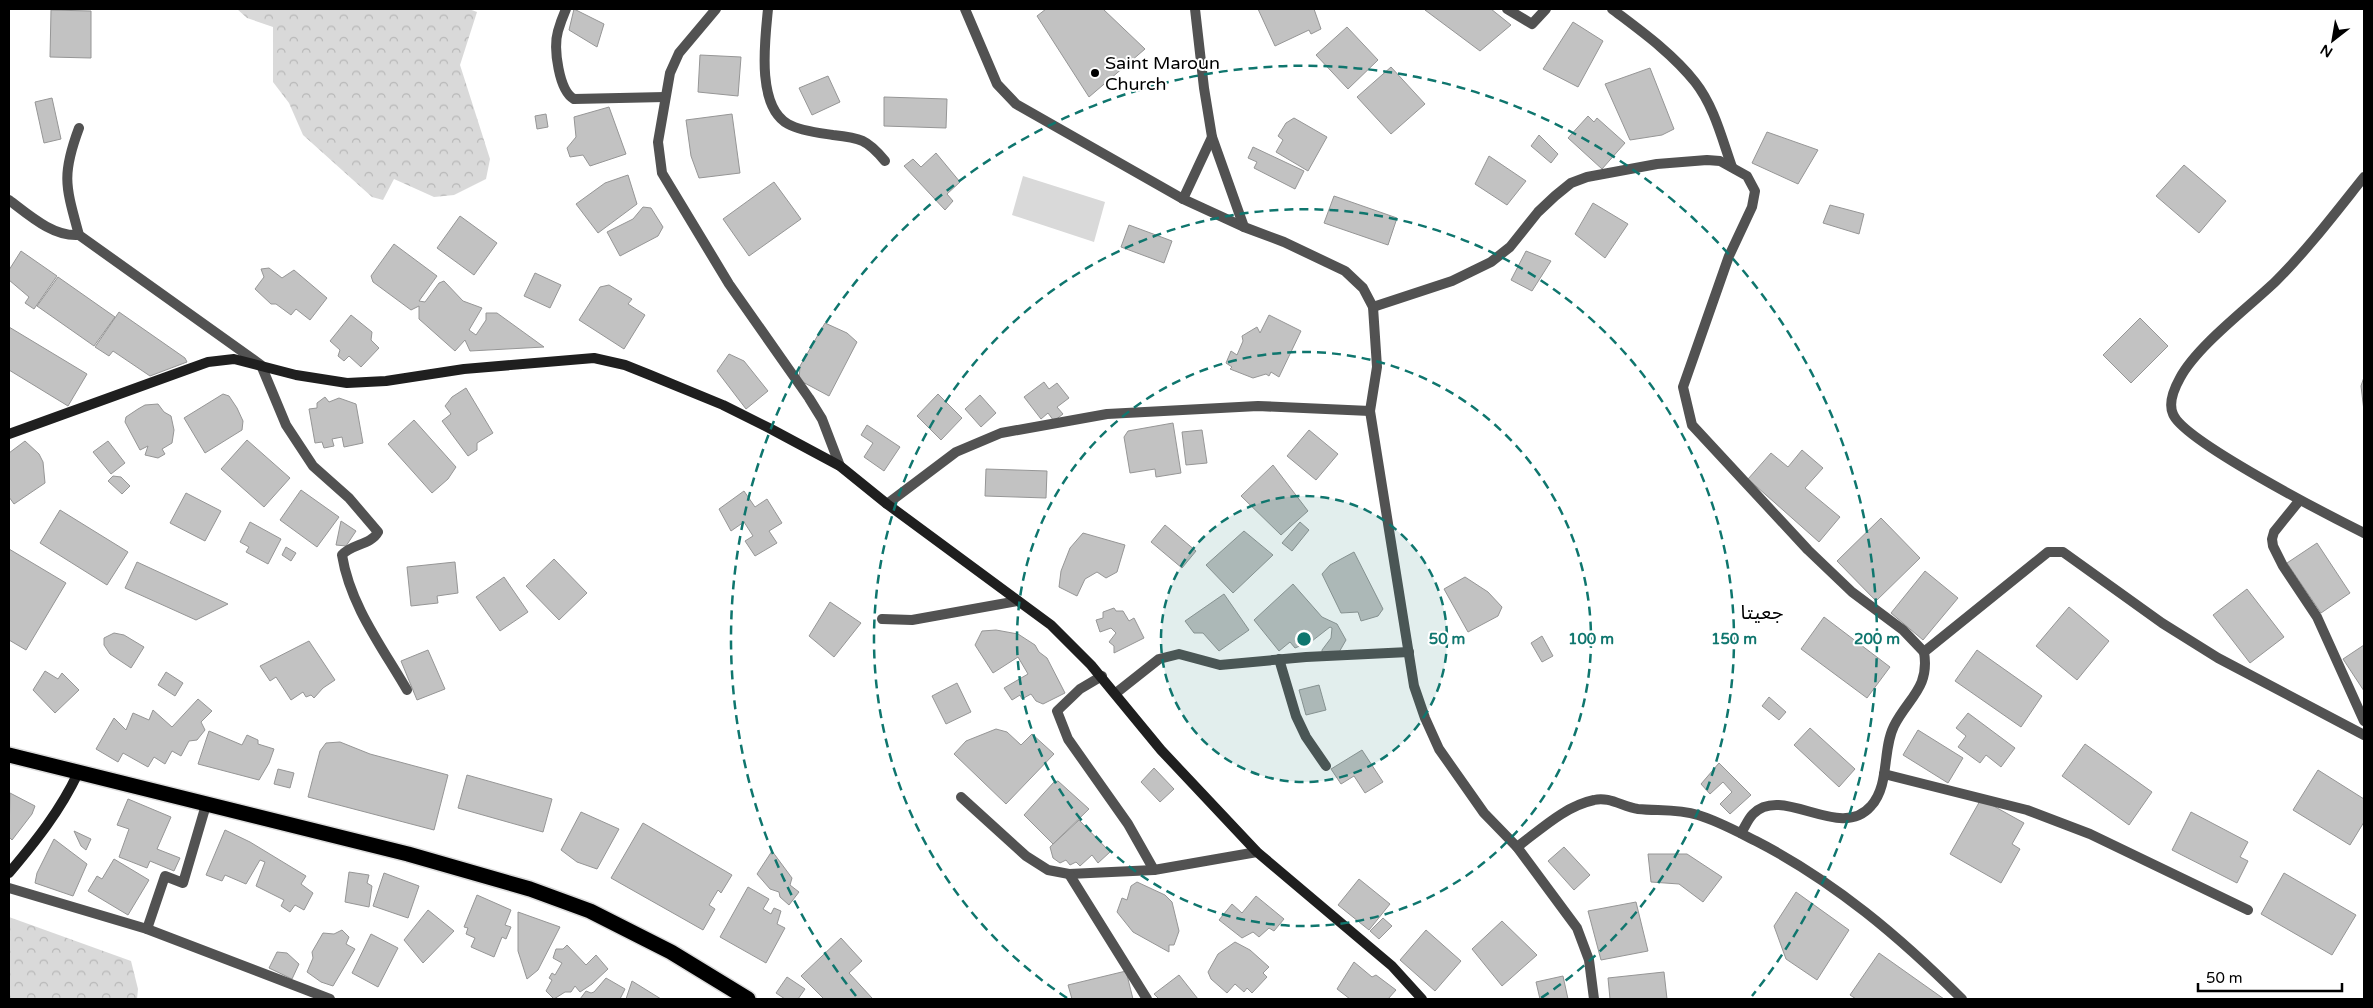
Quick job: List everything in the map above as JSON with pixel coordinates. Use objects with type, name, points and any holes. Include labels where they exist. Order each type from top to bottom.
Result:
[{"type":"highway","points":[[9,755],[408,854],[530,889],[590,911],[670,952],[748,999]]},
{"type":"street","points":[[566,9],[557,33],[557,57],[563,87],[568,96],[574,99],[665,97]]},
{"type":"street","points":[[716,9],[679,53],[670,73],[658,142],[662,173],[730,284],[809,398],[822,420],[840,466]]},
{"type":"street","points":[[768,9],[764,48],[767,89],[775,113],[789,125],[813,131],[851,136],[864,141],[873,145],[885,161]]},
{"type":"street","points":[[965,9],[997,84],[1016,104],[1183,199],[1244,227],[1284,242],[1345,271],[1363,288],[1373,307],[1377,367],[1370,411],[1414,686],[1425,718],[1439,749],[1484,813],[1517,847],[1577,928],[1589,960],[1594,999]]},
{"type":"street","points":[[1195,9],[1212,137],[1244,227]]},
{"type":"street","points":[[1507,9],[1532,24],[1546,9]]},
{"type":"street","points":[[1612,9],[1656,41],[1696,83],[1714,115],[1732,167]]},
{"type":"street","points":[[79,128],[69,155],[66,182],[79,235],[261,365],[286,425],[313,466],[349,498],[378,532],[369,541],[345,551],[342,555],[354,600],[407,690]]},
{"type":"street","points":[[1183,199],[1212,137]]},
{"type":"street","points":[[1373,307],[1452,281],[1491,262],[1510,247],[1538,212],[1555,196],[1579,180],[1632,167],[1683,160],[1720,161],[1747,176],[1755,191],[1752,208],[1729,256],[1683,387],[1692,425],[1808,550],[1852,592],[1903,630],[1924,652],[1926,665],[1924,679],[1919,690],[1893,728],[1884,774],[1872,806],[1859,818],[1843,819],[1781,806],[1764,807],[1753,814],[1741,833]]},
{"type":"street","points":[[2364,177],[2277,280],[2195,357],[2180,378],[2171,402],[2173,414],[2188,431],[2299,500],[2364,533]]},
{"type":"street","points":[[9,200],[40,223],[68,236],[79,235]]},
{"type":"street","points":[[9,434],[208,362],[234,359],[296,375],[347,383],[386,381],[464,369],[594,358],[625,365],[722,406],[840,466],[887,504],[1051,624],[1102,676],[1161,750],[1258,852],[1385,960],[1422,999]]},
{"type":"street","points":[[887,504],[956,452],[1001,434],[1107,414],[1258,406],[1370,411]]},
{"type":"street","points":[[2299,500],[2274,532],[2273,546],[2283,566],[2317,617],[2364,721]]},
{"type":"street","points":[[1924,652],[2048,552],[2063,552],[2162,623],[2218,658],[2364,735]]},
{"type":"street","points":[[882,619],[912,620],[1018,601]]},
{"type":"street","points":[[1116,693],[1159,659],[1178,654],[1220,665],[1279,659],[1409,652]]},
{"type":"street","points":[[1279,659],[1296,716],[1306,737],[1326,766]]},
{"type":"street","points":[[1102,676],[1080,689],[1057,712],[1068,739],[1128,824],[1154,870]]},
{"type":"street","points":[[9,873],[49,824],[65,800],[78,773]]},
{"type":"street","points":[[1884,774],[2027,810],[2098,838],[2248,910]]},
{"type":"street","points":[[962,797],[1026,856],[1048,870],[1068,874],[1154,870],[1258,852]]},
{"type":"street","points":[[1517,847],[1562,814],[1594,799],[1609,800],[1636,809],[1675,811],[1698,815],[1741,833],[1792,860],[1837,890],[1929,965],[1962,999]]},
{"type":"street","points":[[147,929],[165,876],[183,883],[206,805]]},
{"type":"street","points":[[1068,874],[1147,999]]},
{"type":"street","points":[[9,888],[147,929],[330,999]]},
{"type":"green space","points":[[237,9],[469,9],[477,12],[460,65],[490,159],[486,179],[454,195],[434,197],[394,179],[383,200],[372,197],[303,135],[289,103],[273,82],[273,27],[247,18]]},
{"type":"green space","points":[[1023,176],[1105,202],[1094,242],[1012,215]]},
{"type":"green space","points":[[9,917],[131,961],[138,989],[137,999],[9,999]]},
{"type":"building","points":[[574,9],[604,24],[597,47],[569,30]]},
{"type":"building","name":"Saint Maroun Church","points":[[1046,9],[1103,9],[1145,49],[1089,97],[1037,16]]},
{"type":"building","points":[[1258,9],[1314,9],[1321,29],[1311,34],[1309,30],[1275,46]]},
{"type":"building","points":[[1491,9],[1511,25],[1480,51],[1425,10]]},
{"type":"building","points":[[51,10],[91,11],[91,58],[50,57]]},
{"type":"building","points":[[1573,22],[1603,41],[1578,87],[1543,69]]},
{"type":"building","points":[[1347,27],[1378,60],[1348,89],[1316,55]]},
{"type":"building","points":[[700,55],[741,57],[738,96],[698,92]]},
{"type":"building","points":[[1391,67],[1425,104],[1391,134],[1357,97]]},
{"type":"building","points":[[1650,68],[1674,129],[1662,135],[1630,140],[1605,84]]},
{"type":"building","points":[[828,76],[840,102],[812,115],[799,88]]},
{"type":"building","points":[[884,97],[947,99],[946,128],[884,126]]},
{"type":"building","points":[[52,98],[61,139],[44,143],[35,102]]},
{"type":"building","points":[[609,107],[626,154],[590,166],[583,155],[570,157],[567,148],[576,137],[574,117]]},
{"type":"building","points":[[546,114],[548,127],[537,129],[535,116]]},
{"type":"building","points":[[732,114],[740,173],[699,178],[691,156],[686,120]]},
{"type":"building","points":[[1588,116],[1594,122],[1597,118],[1625,143],[1602,169],[1568,138]]},
{"type":"building","points":[[1294,118],[1327,137],[1308,171],[1276,152],[1283,140],[1278,136],[1286,123]]},
{"type":"building","points":[[1767,132],[1818,150],[1798,184],[1752,163]]},
{"type":"building","points":[[1539,135],[1558,154],[1551,163],[1531,146]]},
{"type":"building","points":[[1253,147],[1304,171],[1295,189],[1254,168],[1257,162],[1248,158]]},
{"type":"building","points":[[936,153],[960,182],[947,194],[953,201],[945,210],[904,166],[913,159],[921,167]]},
{"type":"building","points":[[1489,156],[1526,181],[1507,205],[1475,184]]},
{"type":"building","points":[[2184,165],[2226,201],[2199,233],[2156,196]]},
{"type":"building","points":[[628,175],[637,204],[598,233],[576,204],[605,183]]},
{"type":"building","points":[[774,182],[801,219],[749,256],[723,219]]},
{"type":"building","points":[[1334,196],[1397,218],[1388,245],[1324,223]]},
{"type":"building","points":[[1593,203],[1628,224],[1605,258],[1575,234]]},
{"type":"building","points":[[1830,205],[1864,214],[1859,234],[1823,223]]},
{"type":"building","points":[[643,207],[651,208],[663,227],[658,236],[620,256],[607,232],[633,219]]},
{"type":"building","points":[[460,216],[497,243],[474,275],[437,248]]},
{"type":"building","points":[[1129,225],[1172,241],[1164,263],[1121,247]]},
{"type":"building","points":[[394,244],[437,276],[419,301],[425,302],[439,283],[444,281],[463,301],[482,308],[469,330],[476,335],[486,320],[486,313],[497,313],[544,347],[470,351],[465,340],[455,351],[419,319],[419,306],[411,310],[373,282],[371,276]]},
{"type":"building","points":[[21,251],[57,276],[34,309],[25,303],[29,297],[9,280],[9,270]]},
{"type":"building","points":[[1526,251],[1551,261],[1532,291],[1511,280]]},
{"type":"building","points":[[269,268],[282,278],[294,270],[327,298],[310,320],[296,309],[291,315],[276,304],[271,304],[255,289],[264,277],[261,269]]},
{"type":"building","points":[[535,273],[561,285],[550,308],[524,296]]},
{"type":"building","points":[[58,277],[115,317],[94,346],[37,306]]},
{"type":"building","points":[[609,285],[632,299],[628,304],[645,315],[624,349],[579,320],[600,287]]},
{"type":"building","points":[[119,312],[185,358],[187,362],[150,376],[113,351],[109,356],[95,347]]},
{"type":"building","points":[[351,315],[372,332],[371,340],[379,348],[361,367],[349,356],[344,361],[338,356],[340,350],[330,341]]},
{"type":"building","points":[[1269,315],[1301,331],[1279,377],[1271,372],[1269,376],[1266,374],[1253,378],[1230,369],[1232,367],[1226,363],[1231,351],[1237,355],[1243,341],[1242,336],[1257,327],[1260,333]]},
{"type":"building","points":[[2140,318],[2168,346],[2131,383],[2103,355]]},
{"type":"building","points":[[825,323],[847,333],[857,342],[829,396],[799,380],[800,366]]},
{"type":"building","points":[[9,327],[87,374],[68,406],[9,370]]},
{"type":"building","points":[[729,354],[744,361],[768,391],[746,409],[717,371]]},
{"type":"building","points":[[2364,377],[2364,411],[2361,386]]},
{"type":"building","points":[[1044,382],[1049,389],[1057,383],[1069,398],[1057,407],[1063,414],[1054,421],[1048,413],[1041,419],[1024,397]]},
{"type":"building","points":[[466,388],[493,433],[477,443],[477,450],[468,456],[442,421],[451,414],[445,406],[452,397]]},
{"type":"building","points":[[223,394],[229,396],[237,408],[243,421],[242,430],[205,453],[184,418]]},
{"type":"building","points":[[938,394],[962,418],[941,440],[917,416]]},
{"type":"building","points":[[980,395],[996,413],[981,427],[965,409]]},
{"type":"building","points":[[325,397],[329,402],[339,398],[356,404],[363,443],[344,447],[342,437],[332,439],[334,446],[324,448],[322,442],[315,443],[309,409],[317,408],[317,403]]},
{"type":"building","points":[[158,404],[164,412],[171,416],[174,430],[172,443],[162,449],[165,454],[158,458],[145,455],[148,446],[140,450],[125,422],[126,417],[145,405]]},
{"type":"building","points":[[414,420],[456,467],[448,479],[432,493],[388,444]]},
{"type":"building","points":[[1173,423],[1181,473],[1156,477],[1155,469],[1130,473],[1124,437],[1128,431]]},
{"type":"building","points":[[867,425],[900,447],[884,471],[864,457],[873,443],[861,435]]},
{"type":"building","points":[[1202,430],[1207,463],[1186,465],[1182,432]]},
{"type":"building","points":[[1309,430],[1338,454],[1316,480],[1287,456]]},
{"type":"building","points":[[247,440],[290,478],[264,507],[221,469]]},
{"type":"building","points":[[25,441],[39,454],[43,462],[45,483],[14,504],[9,497],[9,453]]},
{"type":"building","points":[[108,441],[125,463],[111,474],[93,452]]},
{"type":"building","points":[[1802,450],[1823,468],[1805,488],[1840,517],[1819,542],[1748,479],[1771,453],[1788,467]]},
{"type":"building","points":[[1273,465],[1308,511],[1281,535],[1241,496]]},
{"type":"building","points":[[986,469],[1047,471],[1046,498],[985,496]]},
{"type":"building","points":[[113,476],[121,477],[130,486],[122,494],[108,481]]},
{"type":"building","points":[[301,490],[339,517],[317,547],[280,520]]},
{"type":"building","points":[[744,491],[755,507],[767,499],[782,523],[769,531],[777,543],[755,556],[745,541],[753,536],[744,522],[731,531],[719,509]]},
{"type":"building","points":[[186,493],[221,511],[205,541],[170,523]]},
{"type":"building","points":[[60,510],[128,552],[107,585],[40,543]]},
{"type":"building","points":[[1881,518],[1920,558],[1876,601],[1837,561]]},
{"type":"building","points":[[341,521],[356,531],[346,546],[336,545]]},
{"type":"building","points":[[250,522],[281,539],[268,564],[246,552],[249,547],[240,542]]},
{"type":"building","points":[[1300,522],[1309,530],[1292,551],[1282,543]]},
{"type":"building","points":[[1165,525],[1196,551],[1182,568],[1151,542]]},
{"type":"building","points":[[1244,531],[1273,555],[1233,593],[1206,565]]},
{"type":"building","points":[[1083,533],[1125,545],[1117,572],[1106,578],[1097,572],[1085,579],[1077,596],[1059,587],[1061,571],[1070,548]]},
{"type":"building","points":[[2317,543],[2350,593],[2321,613],[2287,563]]},
{"type":"building","points":[[286,547],[296,553],[291,561],[282,555]]},
{"type":"building","points":[[9,549],[66,583],[26,650],[9,640]]},
{"type":"building","points":[[1354,552],[1383,609],[1378,616],[1361,621],[1358,612],[1341,613],[1322,574],[1330,565]]},
{"type":"building","points":[[554,559],[587,593],[559,620],[526,586]]},
{"type":"building","points":[[137,562],[228,604],[196,620],[125,588]]},
{"type":"building","points":[[455,562],[458,593],[437,596],[438,603],[411,606],[407,567]]},
{"type":"building","points":[[1925,571],[1958,598],[1923,640],[1891,613]]},
{"type":"building","points":[[504,577],[528,612],[500,631],[476,597]]},
{"type":"building","points":[[1465,577],[1488,592],[1502,607],[1498,616],[1468,632],[1444,589]]},
{"type":"building","points":[[1293,584],[1322,617],[1337,624],[1346,640],[1338,654],[1322,653],[1322,650],[1331,638],[1332,628],[1330,627],[1312,641],[1295,648],[1290,642],[1279,651],[1254,620]]},
{"type":"building","points":[[2247,589],[2284,637],[2250,663],[2213,615]]},
{"type":"building","points":[[1224,594],[1249,630],[1219,651],[1203,633],[1194,633],[1185,621]]},
{"type":"building","points":[[830,602],[861,623],[834,657],[809,636]]},
{"type":"building","points":[[2069,607],[2109,641],[2077,680],[2036,646]]},
{"type":"building","points":[[1114,608],[1116,611],[1123,611],[1129,621],[1134,618],[1144,638],[1114,653],[1114,646],[1109,642],[1116,633],[1111,628],[1100,632],[1096,620],[1103,618],[1103,612]]},
{"type":"building","points":[[1824,617],[1890,667],[1867,698],[1801,649]]},
{"type":"building","points":[[996,630],[1018,634],[1035,645],[1039,652],[1047,658],[1065,693],[1043,704],[1036,701],[1031,694],[1022,699],[1020,695],[1012,700],[1004,688],[1028,674],[1018,657],[993,673],[975,645],[982,631]]},
{"type":"building","points":[[114,633],[124,635],[144,647],[131,668],[110,654],[104,645],[104,638]]},
{"type":"building","points":[[1542,636],[1553,656],[1542,662],[1531,643]]},
{"type":"building","points":[[309,641],[335,680],[323,688],[314,698],[311,695],[306,697],[303,692],[291,700],[276,677],[270,681],[260,666]]},
{"type":"building","points":[[2364,645],[2364,691],[2343,659]]},
{"type":"building","points":[[428,650],[445,689],[417,700],[401,661]]},
{"type":"building","points":[[1977,650],[2042,696],[2021,727],[1955,681]]},
{"type":"building","points":[[45,671],[58,679],[62,673],[79,690],[55,713],[33,690]]},
{"type":"building","points":[[166,672],[183,683],[175,696],[158,685]]},
{"type":"building","points":[[957,683],[971,712],[946,724],[932,696]]},
{"type":"building","points":[[1319,685],[1326,710],[1306,715],[1299,690]]},
{"type":"building","points":[[1769,697],[1786,712],[1779,720],[1762,706]]},
{"type":"building","points":[[198,699],[212,711],[201,722],[205,730],[197,740],[189,741],[181,756],[172,751],[165,764],[154,757],[148,767],[123,753],[118,762],[96,749],[114,718],[126,730],[133,713],[149,720],[153,710],[172,727]]},
{"type":"building","points":[[1968,713],[2015,748],[2001,767],[1986,755],[1980,763],[1958,747],[1966,736],[1956,728]]},
{"type":"building","points":[[1810,728],[1855,769],[1839,787],[1794,745]]},
{"type":"building","points":[[996,729],[1007,732],[1021,745],[1032,734],[1054,754],[1006,804],[954,754],[966,741]]},
{"type":"building","points":[[1918,730],[1963,758],[1948,783],[1903,755]]},
{"type":"building","points":[[209,731],[242,745],[247,735],[258,740],[258,744],[274,749],[269,763],[259,780],[198,764]]},
{"type":"building","points":[[340,742],[370,754],[448,775],[434,830],[308,797],[320,751],[326,743]]},
{"type":"building","points":[[2085,744],[2152,792],[2129,825],[2062,776]]},
{"type":"building","points":[[1362,750],[1383,782],[1365,793],[1354,776],[1341,784],[1331,769]]},
{"type":"building","points":[[1719,763],[1751,795],[1730,814],[1720,804],[1732,792],[1723,782],[1710,794],[1701,784]]},
{"type":"building","points":[[1154,768],[1174,789],[1160,802],[1141,782]]},
{"type":"building","points":[[278,769],[294,773],[290,788],[274,784]]},
{"type":"building","points":[[2318,770],[2364,799],[2364,822],[2350,845],[2293,810]]},
{"type":"building","points":[[467,775],[552,799],[543,832],[458,808]]},
{"type":"building","points":[[1058,781],[1089,809],[1053,844],[1024,815],[1054,782]]},
{"type":"building","points":[[10,793],[35,806],[32,814],[12,840],[9,837]]},
{"type":"building","points":[[128,799],[171,817],[157,849],[180,858],[174,871],[150,861],[147,868],[119,857],[129,829],[117,825]]},
{"type":"building","points":[[1981,799],[2024,823],[2012,844],[2020,849],[2001,883],[1950,854]]},
{"type":"building","points":[[581,812],[619,829],[597,869],[577,862],[561,850]]},
{"type":"building","points":[[2191,812],[2248,842],[2240,857],[2248,861],[2237,883],[2172,850]]},
{"type":"building","points":[[1079,820],[1110,852],[1098,863],[1092,855],[1080,866],[1076,862],[1070,865],[1066,860],[1060,863],[1053,858],[1050,847]]},
{"type":"building","points":[[643,823],[732,875],[721,893],[718,890],[709,905],[715,909],[703,930],[611,878]]},
{"type":"building","points":[[225,830],[250,842],[306,876],[301,884],[313,893],[304,910],[295,905],[290,912],[281,906],[284,900],[256,886],[265,862],[260,860],[246,884],[225,875],[222,881],[206,875]]},
{"type":"building","points":[[74,831],[91,839],[86,850],[81,846]]},
{"type":"building","points":[[54,839],[87,864],[73,896],[35,883],[37,873]]},
{"type":"building","points":[[1564,847],[1590,875],[1574,890],[1548,861]]},
{"type":"building","points":[[772,851],[792,878],[790,885],[799,892],[789,905],[780,897],[779,892],[770,889],[757,874]]},
{"type":"building","points":[[1648,854],[1687,854],[1722,877],[1703,902],[1679,884],[1651,882]]},
{"type":"building","points":[[114,859],[149,880],[128,915],[88,891],[97,876],[102,879]]},
{"type":"building","points":[[349,872],[369,875],[367,883],[372,886],[369,907],[345,902]]},
{"type":"building","points":[[384,873],[419,886],[408,918],[373,906]]},
{"type":"building","points":[[2284,873],[2356,915],[2332,955],[2261,914]]},
{"type":"building","points":[[1359,879],[1390,904],[1369,930],[1338,905]]},
{"type":"building","points":[[1137,882],[1165,895],[1172,902],[1179,931],[1174,945],[1169,945],[1169,952],[1133,932],[1117,912],[1122,898],[1127,900],[1131,886]]},
{"type":"building","points":[[748,887],[769,899],[763,909],[771,914],[774,908],[781,911],[777,924],[785,928],[766,963],[720,937]]},
{"type":"building","points":[[1796,892],[1849,930],[1817,980],[1786,959],[1774,926]]},
{"type":"building","points":[[477,895],[511,910],[505,925],[511,927],[506,939],[502,937],[494,957],[471,947],[475,938],[466,934],[468,928],[464,927]]},
{"type":"building","points":[[1256,896],[1284,919],[1274,931],[1269,928],[1259,937],[1253,932],[1242,938],[1219,920],[1232,904],[1242,913]]},
{"type":"building","points":[[1636,902],[1648,951],[1601,960],[1588,911]]},
{"type":"building","points":[[428,910],[454,931],[423,963],[404,940]]},
{"type":"building","points":[[518,912],[560,927],[538,970],[527,979],[518,951]]},
{"type":"building","points":[[1383,918],[1392,926],[1379,939],[1370,931]]},
{"type":"building","points":[[1502,921],[1537,955],[1502,986],[1472,949]]},
{"type":"building","points":[[342,930],[349,937],[346,944],[355,949],[333,986],[321,982],[307,972],[313,958],[312,952],[323,933],[334,934]]},
{"type":"building","points":[[1426,930],[1461,961],[1435,991],[1400,960]]},
{"type":"building","points":[[371,934],[398,948],[378,987],[352,973]]},
{"type":"building","points":[[841,938],[862,961],[849,973],[872,998],[870,999],[824,999],[801,976]]},
{"type":"building","points":[[1235,942],[1250,950],[1269,967],[1263,973],[1267,977],[1252,993],[1247,988],[1244,992],[1235,984],[1227,993],[1211,979],[1208,972],[1218,954]]},
{"type":"building","points":[[567,945],[586,965],[596,955],[608,969],[580,992],[575,986],[571,992],[565,992],[554,999],[546,991],[552,980],[549,978],[552,973],[555,975],[562,963],[553,958],[556,949],[563,949]]},
{"type":"building","points":[[277,952],[287,953],[299,964],[292,979],[269,968]]},
{"type":"building","points":[[1879,953],[1944,999],[1856,999],[1850,995]]},
{"type":"building","points":[[1354,962],[1372,977],[1376,975],[1396,990],[1388,999],[1350,999],[1337,989]]},
{"type":"building","points":[[1126,971],[1133,999],[1072,999],[1068,985]]},
{"type":"building","points":[[1664,972],[1667,999],[1610,999],[1608,978]]},
{"type":"building","points":[[1179,975],[1198,999],[1159,999],[1154,994]]},
{"type":"building","points":[[1563,976],[1568,999],[1540,999],[1536,982]]},
{"type":"building","points":[[787,977],[805,989],[798,999],[785,999],[776,993]]},
{"type":"building","points":[[606,978],[625,989],[620,999],[580,999],[586,991],[594,992]]},
{"type":"building","points":[[632,981],[661,999],[626,999]]},
{"type":"place","name":"Saint Maroun Church","points":[[1095,73]]},
{"type":"district","name":"جعيتا","points":[[1762,612]]}]
